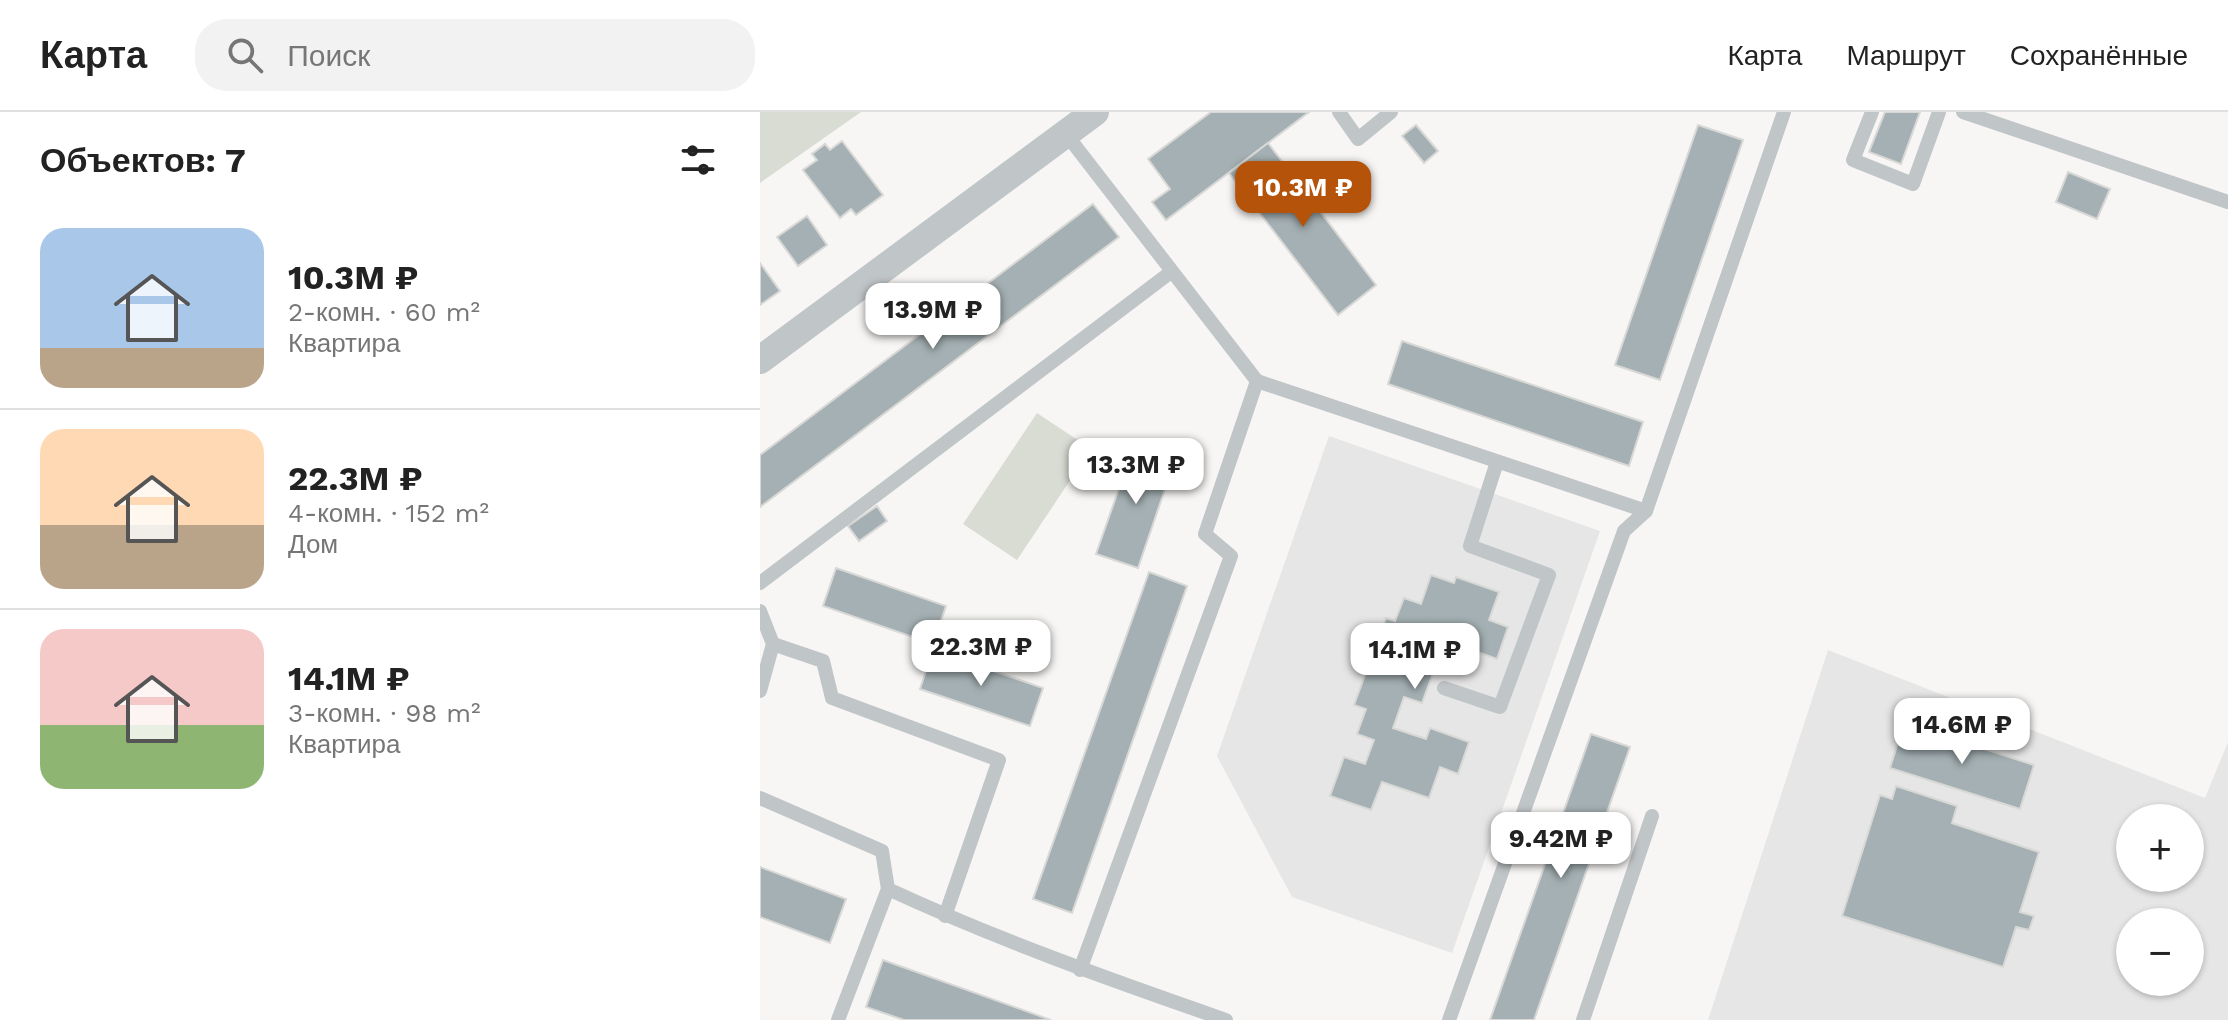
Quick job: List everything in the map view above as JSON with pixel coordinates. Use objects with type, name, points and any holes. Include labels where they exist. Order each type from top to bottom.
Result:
[{"type":"street","points":[[760,360],[1095,112]]},
{"type":"lane","points":[[1339,112],[1358,139],[1391,112]]},
{"type":"lane","points":[[1449,1020],[1624,531],[1646,511],[1784,112]]},
{"type":"lane","points":[[1872,112],[1853,160],[1913,184],[1939,112]]},
{"type":"lane","points":[[1963,112],[2228,202]]},
{"type":"lane","points":[[1066,134],[1257,381],[1646,511]]},
{"type":"lane","points":[[760,583],[1171,272]]},
{"type":"lane","points":[[1080,970],[1231,556],[1205,534],[1257,381]]},
{"type":"lane","points":[[1444,688],[1500,707],[1549,575],[1470,546],[1497,462]]},
{"type":"lane","points":[[760,611],[773,644],[760,691]]},
{"type":"lane","points":[[773,644],[823,661],[832,698],[999,760],[945,916]]},
{"type":"lane","points":[[760,798],[882,851],[888,889],[838,1020]]},
{"type":"lane","points":[[1583,1020],[1652,816]]},
{"type":"lane","points":[[888,889],[945,916],[1080,970],[1226,1020]]},
{"type":"shaded area","points":[[760,112],[861,112],[760,183]]},
{"type":"shaded area","points":[[1037,413],[1091,449],[1017,560],[963,524]]},
{"type":"shaded area","points":[[1329,436],[1600,531],[1452,953],[1292,897],[1217,756]]},
{"type":"shaded area","points":[[1828,650],[2205,798],[2228,742],[2228,1020],[1708,1020]]},
{"type":"building","points":[[1211,112],[1309,112],[1166,220],[1152,202],[1170,189],[1148,159]]},
{"type":"building","points":[[1885,112],[1920,112],[1901,164],[1869,152]]},
{"type":"building","points":[[1416,125],[1438,151],[1424,163],[1402,136]]},
{"type":"building","points":[[1698,125],[1743,140],[1660,380],[1615,365]]},
{"type":"building","points":[[842,141],[883,195],[856,215],[851,209],[840,218],[803,170],[817,160],[812,154],[825,144],[830,150]]},
{"type":"building","points":[[1268,143],[1376,285],[1338,315],[1229,173]]},
{"type":"building","points":[[2068,172],[2110,189],[2097,219],[2056,202]]},
{"type":"building","points":[[1093,204],[1119,237],[760,507],[760,455]]},
{"type":"building","points":[[807,216],[827,245],[798,266],[777,237]]},
{"type":"building","points":[[760,263],[780,291],[760,305]]},
{"type":"building","points":[[1402,341],[1643,422],[1629,466],[1388,384]]},
{"type":"building","points":[[1135,443],[1176,457],[1138,568],[1096,554]]},
{"type":"building","points":[[877,506],[887,521],[859,541],[848,526]]},
{"type":"building","points":[[836,568],[946,606],[933,644],[823,606]]},
{"type":"building","points":[[1149,572],[1187,586],[1072,913],[1033,899]]},
{"type":"building","points":[[1431,575],[1454,583],[1456,577],[1499,592],[1489,620],[1508,627],[1497,659],[1455,644],[1458,635],[1427,624],[1416,655],[1437,662],[1422,703],[1404,697],[1393,728],[1426,739],[1430,728],[1469,742],[1458,774],[1440,767],[1429,798],[1382,782],[1371,810],[1330,796],[1344,757],[1365,764],[1374,740],[1357,734],[1366,709],[1354,705],[1386,618],[1395,621],[1404,598],[1421,604]]},
{"type":"building","points":[[933,650],[1043,688],[1030,726],[920,689]]},
{"type":"building","points":[[1904,723],[2034,765],[2020,809],[1890,768]]},
{"type":"building","points":[[1591,734],[1630,747],[1534,1020],[1490,1020]]},
{"type":"building","points":[[1896,786],[1957,806],[1952,823],[2039,852],[2020,912],[2034,916],[2029,930],[2016,927],[2003,967],[1842,916],[1880,795],[1892,799]]},
{"type":"building","points":[[760,867],[846,899],[830,943],[760,917]]},
{"type":"building","points":[[883,960],[1051,1020],[904,1020],[866,1007]]}]
